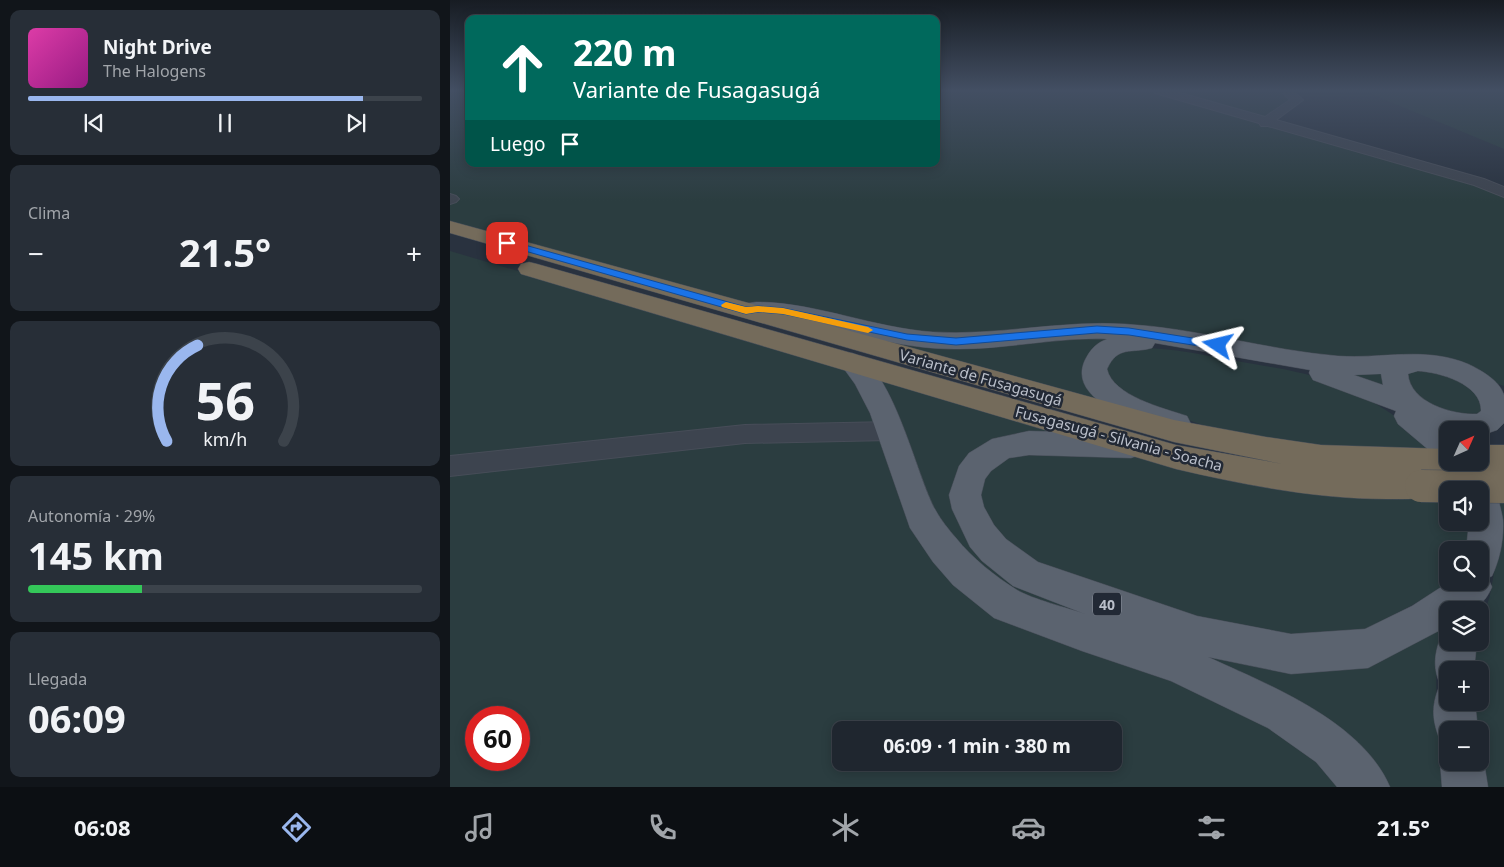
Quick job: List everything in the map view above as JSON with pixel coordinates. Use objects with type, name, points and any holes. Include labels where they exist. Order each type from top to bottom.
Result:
[{"type":"highway","name":"Variante de Fusagasugá","points":[[450,227],[1174,431],[1320,456],[1402,461],[1439,461]]},
{"type":"highway","name":"40","points":[[450,245],[852,362]]},
{"type":"highway","name":"Fusagasugá - Silvania - Soacha","points":[[852,362],[1140,446],[1225,468],[1362,485],[1421,486],[1439,489]]},
{"type":"highway","points":[[1489,461],[1504,461]]},
{"type":"main road","name":"40","points":[[746,310],[783,311],[870,331],[933,340],[981,340],[1097,330],[1183,339],[1321,363],[1355,366],[1418,362],[1436,363],[1459,371],[1473,379],[1493,399],[1495,408],[1487,481]]},
{"type":"main road","name":"40","points":[[1228,441],[1136,409],[1110,396],[1098,384],[1094,375],[1095,365],[1100,356],[1107,349],[1128,342],[1178,344],[1302,367],[1351,383],[1447,422],[1463,425],[1494,419]]},
{"type":"main road","name":"40","points":[[852,362],[866,379],[884,413],[922,518],[945,551],[966,573],[1007,605],[1178,663],[1283,713],[1331,747],[1366,787]]},
{"type":"main road","name":"40","points":[[1404,364],[1395,371],[1394,382],[1400,393],[1421,411],[1439,436]]},
{"type":"main road","points":[[1351,383],[1381,398],[1439,441]]},
{"type":"main road","name":"40","points":[[1140,446],[1028,443],[1003,447],[980,462],[970,475],[965,495],[968,509],[982,536],[994,550],[1026,574],[1197,635],[1290,654],[1368,648],[1425,618],[1467,591]]},
{"type":"main road","name":"40","points":[[1465,471],[1474,481]]},
{"type":"main road","points":[[1463,771],[1465,787]]},
{"type":"street","points":[[1282,128],[1479,182],[1504,192]]},
{"type":"street","points":[[1395,159],[1413,147]]},
{"type":"street","points":[[1473,379],[1504,389]]},
{"type":"street","points":[[450,466],[746,434],[890,432]]},
{"type":"shaded area","points":[[450,128],[465,128],[465,167],[940,167],[940,128],[1280,128],[1504,193],[1504,386],[1483,379],[1319,357],[1183,334],[934,334],[748,305],[450,222]]},
{"type":"shaded area","points":[[1453,128],[1504,128],[1504,149]]},
{"type":"shaded area","points":[[450,251],[844,367],[856,382],[934,558],[1280,727],[1348,787],[450,787]]},
{"type":"shaded area","points":[[831,328],[894,341],[942,347],[979,346],[1064,338],[1129,337],[1112,340],[1098,347],[1092,352],[1085,366],[1086,380],[1089,386],[1102,399],[1117,409]]},
{"type":"shaded area","points":[[1129,337],[1175,341],[1312,366],[1193,345]]},
{"type":"shaded area","points":[[1141,348],[1165,349],[1312,376],[1365,397],[1404,422],[1439,452],[1315,448],[1229,434],[1156,409],[1117,392],[1104,368],[1114,354]]},
{"type":"shaded area","points":[[1312,366],[1352,371],[1384,372],[1383,379],[1388,390],[1348,375]]},
{"type":"shaded area","points":[[1418,369],[1445,372],[1478,393],[1482,411],[1467,417],[1458,416],[1413,397],[1407,374]]},
{"type":"shaded area","points":[[875,376],[1080,436],[985,445],[963,527],[1194,648],[1439,625],[1439,651],[1436,684],[1439,725],[1439,771],[1446,771],[1448,787],[1385,787],[1013,594],[975,564],[934,513]]},
{"type":"shaded area","points":[[1020,453],[1140,455],[1439,494],[1439,531],[1471,531],[1469,541],[1439,541],[1439,591],[1359,634],[1286,640],[1196,622],[1032,563],[1003,543],[977,495],[981,480],[1000,459]]},
{"type":"shaded area","points":[[1497,497],[1504,497],[1504,787],[1481,787],[1481,771],[1489,771],[1489,721],[1473,721],[1471,711],[1489,711],[1489,661],[1473,661],[1475,651],[1489,651],[1488,601],[1499,545]]},
{"type":"slow traffic","points":[[726,305],[746,310],[768,309],[783,311],[868,330]]},
{"type":"route","points":[[507,243],[746,310],[768,309],[783,311],[870,331],[907,337],[956,341],[1064,331],[1097,330],[1129,332],[1218,345]]}]
